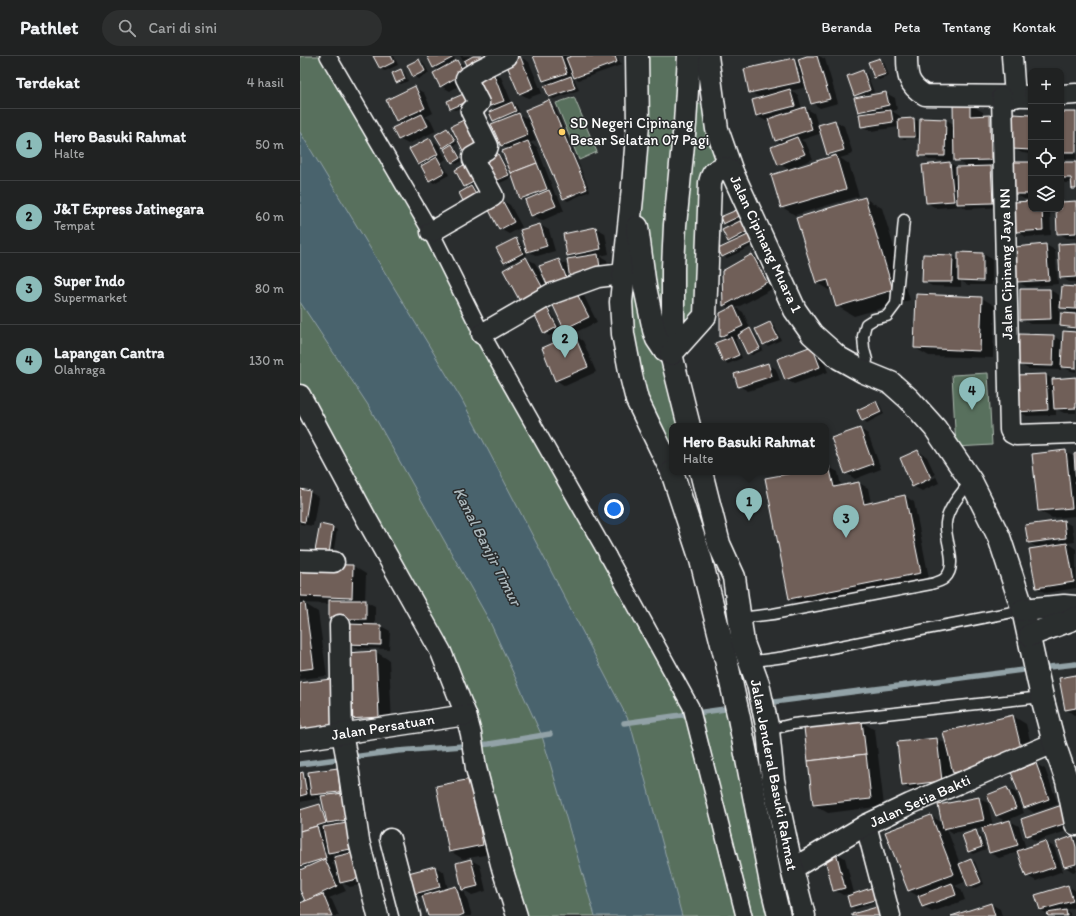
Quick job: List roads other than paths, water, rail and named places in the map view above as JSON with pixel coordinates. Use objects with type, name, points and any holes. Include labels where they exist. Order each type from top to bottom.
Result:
[{"type":"main road","name":"Jalan Jenderal Basuki Rahmat","points":[[637,56],[638,124],[621,302],[623,334],[631,376],[638,400],[669,466]]},
{"type":"main road","points":[[688,423],[671,354],[675,225],[685,124],[689,56]]},
{"type":"main road","name":"Jalan Cipinang Muara 1","points":[[707,56],[717,129],[732,172],[795,310],[812,334],[839,358],[864,372],[891,383],[909,399],[935,428],[971,481],[998,537],[1023,610],[1040,687],[1054,743],[1067,781],[1076,824]]},
{"type":"main road","points":[[685,124],[696,104],[703,103],[710,108],[717,129]]},
{"type":"main road","points":[[671,354],[705,316],[710,183],[712,173],[717,170],[723,168],[732,172]]},
{"type":"main road","points":[[632,198],[645,286],[654,330],[657,340],[665,351],[671,354]]},
{"type":"main road","name":"Jalan Jenderal Basuki Rahmat","points":[[673,475],[701,560],[732,687],[771,883],[779,916]]},
{"type":"main road","name":"Jalan Jenderal Basuki Rahmat","points":[[702,475],[719,544],[734,577],[743,644],[748,662],[758,684],[766,721],[773,780],[792,869],[804,916]]},
{"type":"main road","points":[[1023,610],[1064,606],[1076,607]]},
{"type":"main road","points":[[1031,644],[1076,618]]},
{"type":"street","points":[[328,56],[431,232],[482,334],[608,556],[691,707],[744,916]]},
{"type":"street","points":[[431,232],[494,196],[473,159],[473,157],[487,149],[488,146],[471,111],[479,103],[466,78],[507,56]]},
{"type":"street","points":[[907,56],[907,73],[912,85],[925,95],[1016,96]]},
{"type":"street","name":"Jalan Cipinang Jaya NN","points":[[1012,56],[1016,96],[1010,430],[1016,435],[1076,433]]},
{"type":"street","points":[[1064,95],[1076,94]]},
{"type":"street","points":[[482,334],[551,294],[598,277],[624,274]]},
{"type":"street","points":[[300,395],[366,518],[441,652],[466,715],[471,734],[475,763],[502,868],[517,916]]},
{"type":"street","points":[[300,561],[334,562]]},
{"type":"street","points":[[340,625],[345,746],[359,841],[378,916]]},
{"type":"street","name":"Jalan Persatuan","points":[[300,740],[345,746],[466,715]]},
{"type":"street","name":"Jalan Setia Bakti","points":[[792,869],[866,824],[1054,743]]},
{"type":"street","points":[[866,824],[890,916]]},
{"type":"street","points":[[390,839],[410,916]]},
{"type":"lane","points":[[864,372],[867,360],[863,336],[866,324],[874,319],[887,316],[896,304],[904,220]]},
{"type":"lane","points":[[740,618],[773,614],[923,586],[945,578],[949,571],[951,562],[946,523],[953,502],[971,481]]},
{"type":"lane","points":[[748,662],[793,656],[1023,610]]},
{"type":"lane","points":[[766,721],[793,724],[1040,687]]},
{"type":"water","name":"Kanal Banjir Timur","points":[[300,132],[462,400],[630,723],[682,916],[595,916],[542,736],[489,620],[368,405],[300,302]]},
{"type":"waterway","points":[[1040,668],[1076,664]]},
{"type":"waterway","points":[[766,703],[1031,669]]},
{"type":"waterway","points":[[624,723],[732,708]]},
{"type":"waterway","points":[[300,764],[398,751],[489,744],[550,734]]},
{"type":"place","name":"SD Negeri Cipinang Besar Selatan 07 Pagi","points":[[562,132]]},
{"type":"place","name":"J&T Express Jatinegara","points":[[565,358]]},
{"type":"place","name":"Lapangan Cantra","points":[[972,410]]},
{"type":"place","name":"Hero Basuki Rahmat","points":[[749,521]]},
{"type":"place","name":"Super Indo","points":[[846,538]]}]
